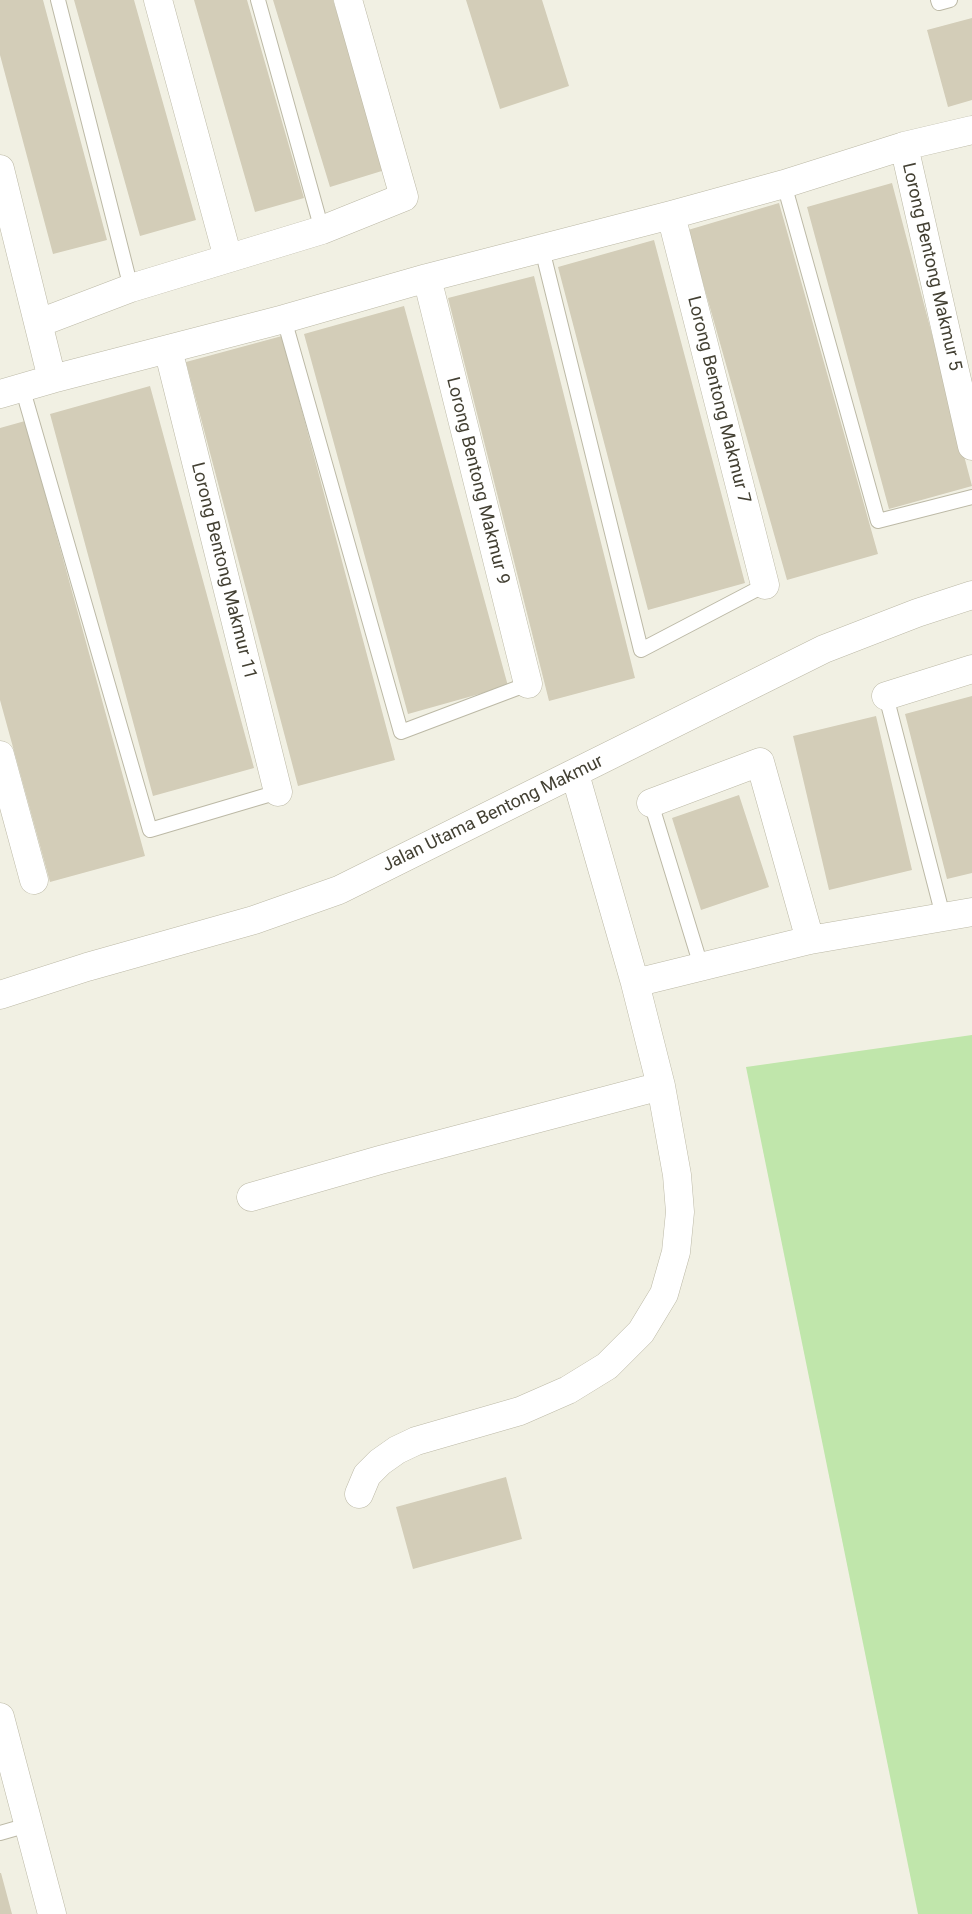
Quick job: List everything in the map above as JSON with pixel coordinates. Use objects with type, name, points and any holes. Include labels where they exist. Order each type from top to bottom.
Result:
[{"type":"street","points":[[158,0],[228,258]]},
{"type":"street","points":[[38,323],[131,288],[322,230],[404,197],[348,0]]},
{"type":"street","points":[[11,390],[284,319],[427,278],[671,215],[784,184],[904,146],[972,130]]},
{"type":"street","name":"Lorong Bentong Makmur 5","points":[[904,146],[972,446]]},
{"type":"street","points":[[0,169],[52,378]]},
{"type":"street","name":"Lorong Bentong Makmur 7","points":[[671,215],[765,585]]},
{"type":"street","name":"Lorong Bentong Makmur 9","points":[[427,278],[528,684]]},
{"type":"street","name":"Lorong Bentong Makmur 11","points":[[168,350],[278,792]]},
{"type":"street","name":"Jalan Utama Bentong Makmur","points":[[0,994],[87,967],[262,918],[330,894],[824,649],[917,613],[972,595]]},
{"type":"street","points":[[886,696],[972,669]]},
{"type":"street","points":[[0,755],[34,880]]},
{"type":"street","points":[[651,803],[760,762],[810,940]]},
{"type":"street","points":[[359,1494],[367,1476],[380,1462],[397,1450],[416,1441],[520,1411],[568,1390],[607,1366],[641,1332],[664,1294],[676,1252],[680,1212],[677,1175],[661,1086],[635,983],[575,774]]},
{"type":"street","points":[[635,983],[810,940],[972,912]]},
{"type":"street","points":[[251,1197],[380,1160],[661,1086]]},
{"type":"street","points":[[0,1717],[52,1914]]},
{"type":"lane","points":[[58,0],[131,288]]},
{"type":"lane","points":[[258,0],[322,230]]},
{"type":"lane","points":[[938,0],[939,3],[950,0]]},
{"type":"lane","points":[[784,184],[878,521],[972,496]]},
{"type":"lane","points":[[542,249],[641,650],[765,585]]},
{"type":"lane","points":[[284,319],[401,732],[528,684]]},
{"type":"lane","points":[[11,390],[150,830],[278,792]]},
{"type":"lane","points":[[886,696],[943,916]]},
{"type":"lane","points":[[651,803],[701,966]]},
{"type":"lane","points":[[0,1833],[28,1825]]},
{"type":"green space","points":[[972,1035],[972,1914],[918,1914],[746,1067]]},
{"type":"building","points":[[0,0],[43,0],[107,240],[53,254],[0,55]]},
{"type":"building","points":[[74,0],[134,0],[196,220],[140,236]]},
{"type":"building","points":[[194,0],[247,0],[304,198],[255,212]]},
{"type":"building","points":[[273,0],[333,0],[385,170],[330,187]]},
{"type":"building","points":[[466,0],[542,0],[569,86],[500,109]]},
{"type":"building","points":[[972,18],[972,100],[948,107],[927,30]]},
{"type":"building","points":[[892,183],[972,486],[889,509],[807,207]]},
{"type":"building","points":[[779,203],[878,554],[787,580],[688,230]]},
{"type":"building","points":[[654,240],[745,583],[648,610],[558,267]]},
{"type":"building","points":[[534,276],[635,678],[549,701],[448,298]]},
{"type":"building","points":[[404,306],[508,686],[408,714],[304,334]]},
{"type":"building","points":[[282,336],[395,760],[298,786],[186,362]]},
{"type":"building","points":[[150,386],[254,768],[153,796],[50,414]]},
{"type":"building","points":[[25,421],[145,856],[50,882],[0,700],[0,428]]},
{"type":"building","points":[[972,696],[972,873],[947,879],[905,714]]},
{"type":"building","points":[[876,716],[912,870],[829,890],[793,736]]},
{"type":"building","points":[[739,795],[769,887],[701,910],[672,818]]},
{"type":"building","points":[[506,1477],[522,1539],[413,1569],[396,1507]]},
{"type":"building","points":[[1,1873],[12,1914],[0,1914]]}]
